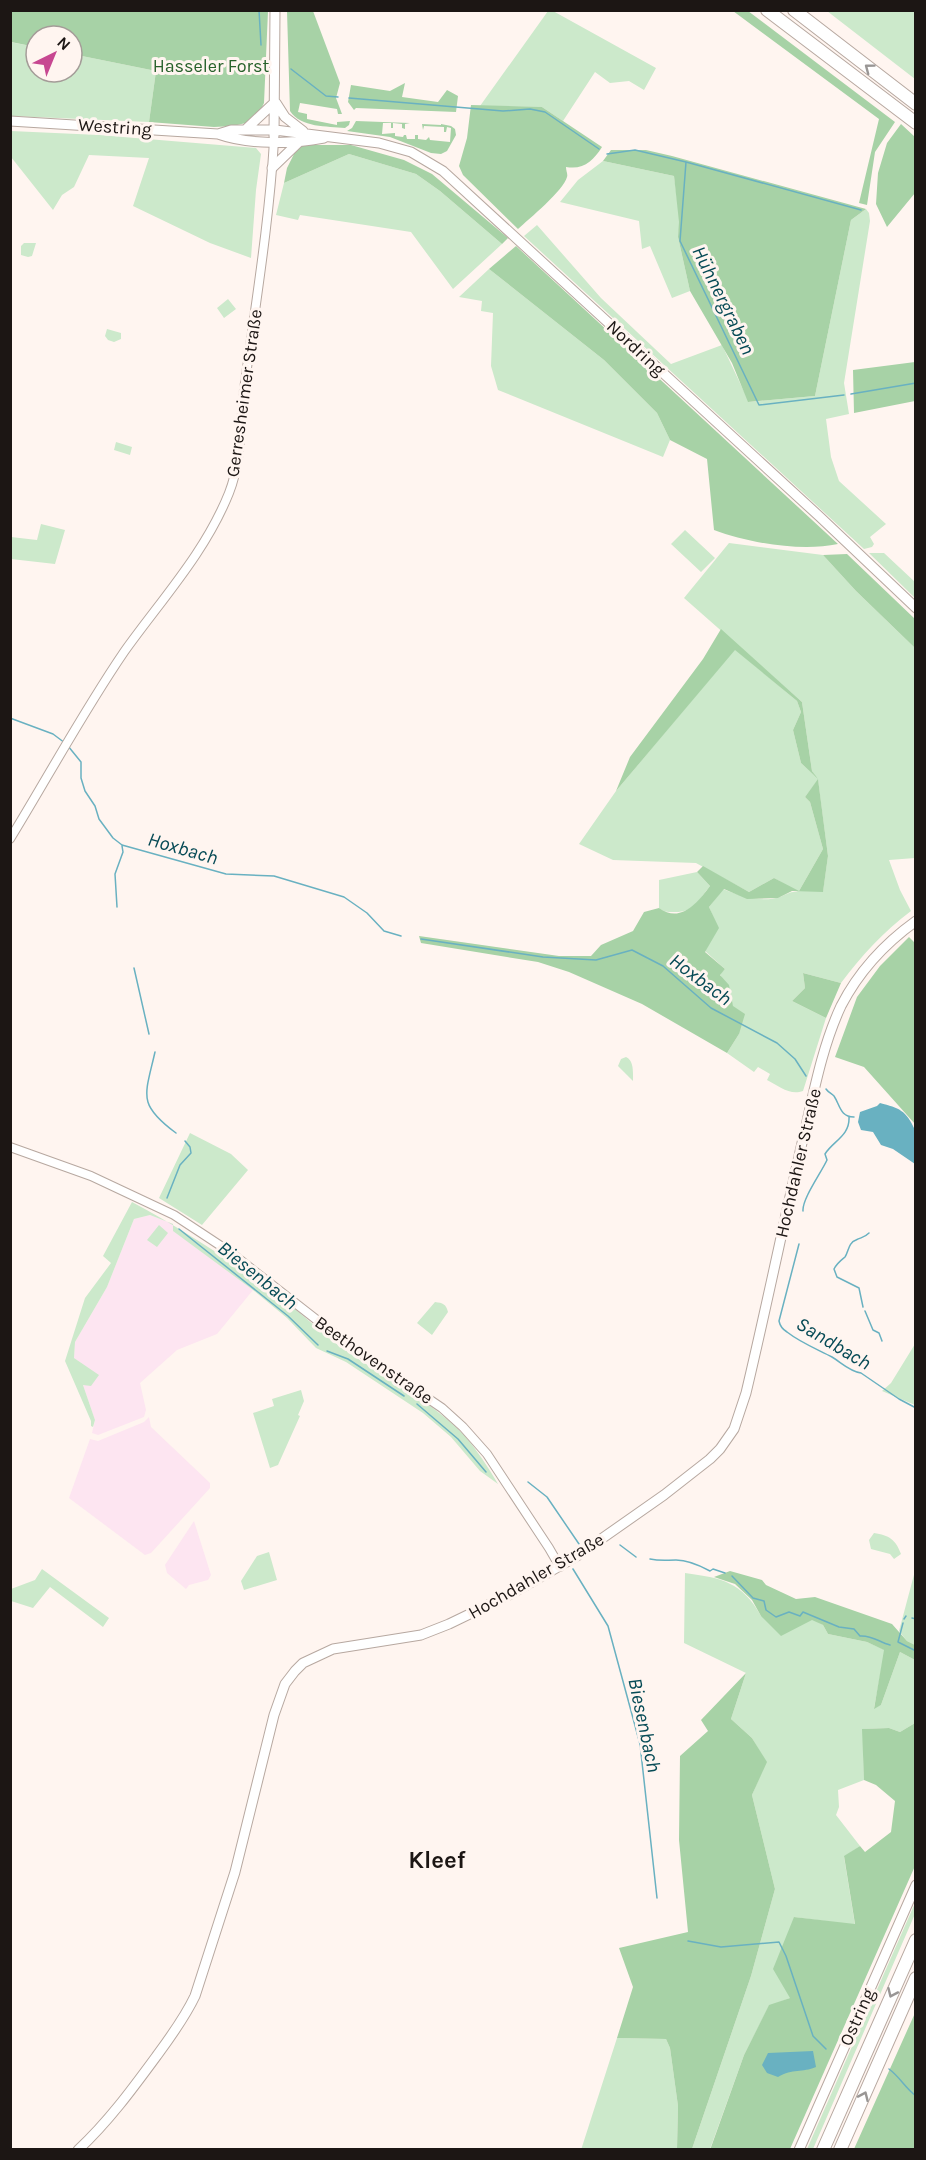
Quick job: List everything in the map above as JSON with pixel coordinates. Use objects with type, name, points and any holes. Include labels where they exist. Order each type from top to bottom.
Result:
[{"type":"highway","points":[[767,10],[915,123]]},
{"type":"highway","points":[[794,10],[915,104]]},
{"type":"highway","points":[[823,2150],[915,1940]]},
{"type":"highway","points":[[840,2150],[915,1978]]},
{"type":"main road","name":"Gerresheimer Straße","points":[[274,141],[275,10]]},
{"type":"main road","points":[[245,130],[275,102],[285,117],[305,133]]},
{"type":"main road","name":"Westring","points":[[10,121],[219,134],[245,130],[275,130]]},
{"type":"main road","name":"Nordring","points":[[275,130],[380,143],[422,157],[443,171],[849,544],[915,608]]},
{"type":"main road","name":"Westring","points":[[219,134],[232,139],[274,141]]},
{"type":"main road","name":"Nordring","points":[[274,141],[299,142],[329,137]]},
{"type":"main road","points":[[272,168],[299,142]]},
{"type":"main road","name":"Hochdahler Straße","points":[[78,2150],[102,2126],[129,2093],[187,2014],[195,1996],[235,1872],[274,1715],[285,1684],[295,1671],[303,1663],[333,1649],[421,1635],[435,1630],[511,1594],[560,1567],[597,1543],[702,1465],[720,1449],[734,1429],[746,1393],[809,1110],[828,1041],[841,1007],[862,972],[889,942],[915,921]]},
{"type":"main road","name":"Ostring","points":[[799,2150],[915,1885]]},
{"type":"street","name":"Gerresheimer Straße","points":[[10,839],[123,654],[193,560],[220,512],[235,475],[274,141]]},
{"type":"street","name":"Gerresheimer Straße","points":[[10,831],[19,823]]},
{"type":"street","name":"Beethovenstraße","points":[[10,1146],[91,1176],[174,1215],[230,1252],[340,1338],[441,1408],[463,1427],[487,1454],[560,1567]]},
{"type":"shaded area","points":[[150,1215],[173,1224],[174,1231],[253,1290],[217,1334],[177,1350],[140,1383],[146,1410],[144,1417],[98,1435],[92,1433],[95,1420],[83,1385],[98,1375],[74,1358],[75,1342],[107,1287],[134,1219]]},
{"type":"shaded area","points":[[149,1417],[151,1427],[210,1483],[210,1488],[151,1553],[145,1555],[69,1498],[90,1439],[98,1441],[144,1422]]},
{"type":"shaded area","points":[[194,1521],[211,1575],[208,1580],[189,1585],[186,1589],[167,1573],[165,1565]]},
{"type":"green space","name":"Hasseler Forst","points":[[10,11],[268,11],[264,103],[250,122],[233,126],[214,127],[149,122],[156,71],[84,56],[84,24],[24,24],[24,45],[11,42]]},
{"type":"green space","points":[[287,11],[313,11],[340,83],[336,98],[342,114],[338,114],[337,109],[300,103],[298,112],[307,114],[307,119],[337,125],[337,122],[350,121],[345,128],[307,123],[295,117],[290,111]]},
{"type":"green space","points":[[548,11],[553,11],[656,68],[644,90],[629,81],[610,83],[595,72],[563,121],[542,107],[480,106]]},
{"type":"green space","points":[[733,11],[748,11],[895,122],[875,152],[867,205],[859,203],[879,119]]},
{"type":"green space","points":[[827,11],[915,11],[915,79]]},
{"type":"green space","points":[[10,42],[24,45],[24,84],[84,84],[84,56],[156,71],[149,122],[11,116]]},
{"type":"green space","points":[[405,83],[402,97],[438,102],[447,90],[458,96],[456,112],[356,108],[354,110],[348,102],[351,85],[390,91]]},
{"type":"green space","points":[[471,105],[542,107],[602,147],[583,166],[566,167],[567,177],[560,189],[518,229],[463,175],[459,166],[467,138]]},
{"type":"green space","points":[[356,121],[410,123],[405,124],[405,129],[402,128],[402,124],[393,123],[393,128],[391,128],[391,123],[383,123],[382,134],[395,133],[395,136],[403,137],[406,135],[407,139],[415,139],[415,135],[418,135],[418,139],[426,140],[429,137],[430,140],[450,142],[451,128],[447,127],[444,132],[444,127],[424,126],[423,130],[422,124],[451,126],[455,129],[456,135],[447,151],[441,154],[431,153],[390,137],[347,131]]},
{"type":"green space","points":[[901,124],[915,137],[915,193],[887,227],[876,204],[878,173],[887,143]]},
{"type":"green space","points":[[11,131],[99,135],[256,148],[261,154],[251,258],[210,243],[133,206],[149,158],[89,155],[74,187],[62,195],[53,210],[11,157]]},
{"type":"green space","points":[[305,145],[351,145],[404,160],[432,174],[508,238],[502,244],[440,191],[416,174],[349,154],[284,183],[287,168],[294,154],[292,150]]},
{"type":"green space","points":[[611,150],[646,150],[672,156],[866,209],[851,220],[815,396],[748,402],[732,363],[690,291],[678,237],[679,222],[674,176],[603,161]]},
{"type":"green space","points":[[349,154],[416,174],[440,191],[502,244],[453,289],[411,232],[300,215],[298,220],[276,215],[284,183]]},
{"type":"green space","points":[[603,161],[674,176],[680,222],[678,237],[690,291],[672,298],[650,246],[642,249],[639,221],[560,202],[578,180]]},
{"type":"green space","points":[[866,209],[870,221],[844,383],[849,414],[826,419],[831,457],[839,481],[886,524],[870,537],[874,544],[872,547],[864,549],[524,236],[537,225],[601,298],[671,364],[722,345],[749,402],[815,396],[851,220]]},
{"type":"green space","points":[[24,243],[36,243],[32,256],[21,255],[21,246]]},
{"type":"green space","points":[[516,246],[838,544],[792,547],[743,539],[714,530],[707,459],[670,440],[657,413],[604,360],[489,269]]},
{"type":"green space","points":[[489,269],[604,360],[657,413],[670,440],[663,457],[498,390],[491,366],[493,313],[481,311],[482,301],[459,297]]},
{"type":"green space","points":[[228,299],[236,309],[224,318],[217,308]]},
{"type":"green space","points":[[107,329],[121,333],[121,339],[114,342],[108,340],[105,336]]},
{"type":"green space","points":[[915,362],[915,401],[854,413],[853,370]]},
{"type":"green space","points":[[116,442],[132,447],[130,455],[114,450]]},
{"type":"green space","points":[[41,524],[65,530],[55,564],[11,559],[11,537],[37,540]]},
{"type":"green space","points":[[685,530],[715,558],[701,572],[671,544]]},
{"type":"green space","points":[[729,543],[823,555],[856,591],[915,648],[915,858],[889,860],[911,911],[873,944],[841,983],[803,973],[805,988],[792,1001],[826,1018],[803,1091],[794,1092],[780,1087],[767,1080],[770,1074],[758,1067],[754,1072],[727,1053],[739,1034],[731,999],[720,974],[725,969],[705,951],[718,928],[709,907],[723,889],[758,899],[773,899],[798,892],[774,878],[749,892],[696,863],[613,860],[579,844],[616,791],[735,649],[797,701],[801,712],[793,730],[801,763],[815,776],[812,771],[802,702],[684,598]],"holes":[[[818,780],[828,856],[823,891],[799,891],[823,849],[810,802],[805,797]]]},
{"type":"green space","points":[[869,553],[884,553],[915,582],[915,598]]},
{"type":"green space","points":[[847,554],[915,619],[915,648],[856,591],[823,555]]},
{"type":"green space","points":[[721,629],[802,702],[812,771],[818,779],[801,763],[793,730],[801,712],[797,701],[735,650],[616,791],[630,757],[703,659]]},
{"type":"green space","points":[[818,779],[828,856],[823,892],[792,891],[778,898],[747,899],[724,889],[709,907],[719,928],[705,952],[725,969],[720,975],[729,985],[733,1006],[745,1014],[739,1034],[727,1053],[642,1004],[569,972],[538,962],[421,943],[419,936],[559,956],[591,956],[601,945],[633,931],[644,912],[659,908],[675,914],[688,909],[710,886],[697,872],[703,866],[749,892],[774,878],[799,891],[823,849],[810,802],[805,797]]},
{"type":"green space","points":[[697,872],[710,886],[694,905],[680,912],[666,912],[659,908],[659,880]]},
{"type":"green space","points":[[909,937],[916,944],[915,1124],[864,1067],[835,1057],[857,997],[880,966]]},
{"type":"green space","points":[[803,973],[841,983],[826,1018],[792,1001],[805,988]]},
{"type":"green space","points":[[626,1057],[632,1064],[633,1081],[618,1066],[621,1059]]},
{"type":"green space","points":[[190,1133],[231,1154],[248,1170],[202,1225],[159,1198]]},
{"type":"green space","points":[[132,1202],[167,1222],[150,1215],[134,1219],[107,1287],[75,1342],[74,1358],[99,1375],[91,1386],[83,1385],[95,1420],[93,1427],[65,1361],[85,1298],[111,1263],[103,1256]]},
{"type":"green space","points":[[159,1225],[168,1233],[157,1247],[147,1240]]},
{"type":"green space","points":[[173,1225],[248,1274],[338,1345],[435,1410],[464,1435],[498,1484],[480,1471],[451,1437],[423,1413],[346,1362],[316,1348],[287,1318],[253,1290],[173,1231]]},
{"type":"green space","points":[[435,1302],[444,1304],[448,1312],[432,1335],[417,1323]]},
{"type":"green space","points":[[915,1344],[915,1405],[882,1391],[891,1383]]},
{"type":"green space","points":[[301,1390],[304,1401],[298,1415],[300,1416],[278,1465],[270,1468],[253,1413],[274,1406],[272,1399]]},
{"type":"green space","points":[[874,1533],[891,1539],[901,1554],[894,1559],[890,1554],[871,1549],[869,1540]]},
{"type":"green space","points":[[269,1552],[277,1580],[244,1590],[241,1581],[257,1556]]},
{"type":"green space","points":[[42,1569],[109,1618],[103,1627],[50,1587],[33,1608],[11,1601],[11,1589],[35,1580]]},
{"type":"green space","points":[[730,1571],[762,1580],[766,1585],[796,1599],[815,1597],[892,1624],[907,1641],[915,1645],[915,1660],[900,1652],[881,1705],[874,1709],[884,1650],[867,1642],[828,1634],[823,1625],[812,1620],[781,1636],[761,1616],[752,1600],[735,1584],[714,1577]]},
{"type":"green space","points":[[915,1571],[915,1645],[907,1641],[899,1631]]},
{"type":"green space","points":[[685,1573],[710,1577],[730,1584],[746,1596],[761,1616],[812,1619],[823,1625],[828,1634],[867,1642],[885,1650],[874,1708],[881,1705],[900,1652],[915,1660],[915,1723],[900,1732],[889,1728],[863,1729],[864,1780],[838,1790],[839,1807],[836,1815],[860,1846],[844,1857],[855,1925],[794,1917],[790,1998],[769,2006],[744,2055],[710,2149],[692,2149],[751,1976],[775,1889],[752,1795],[766,1762],[752,1738],[731,1719],[746,1673],[684,1643]]},
{"type":"green space","points":[[746,1673],[731,1719],[752,1738],[767,1762],[752,1795],[775,1889],[751,1976],[692,2149],[677,2149],[678,2106],[670,2048],[666,2039],[617,2038],[633,1987],[619,1948],[688,1932],[679,1840],[680,1756],[708,1731],[701,1720]]},
{"type":"green space","points":[[915,1723],[915,1866],[790,2149],[710,2150],[744,2055],[769,2005],[790,1998],[773,1969],[794,1917],[855,1924],[844,1856],[860,1846],[865,1852],[891,1832],[895,1801],[876,1785],[864,1780],[862,1729],[889,1728],[900,1732]]},
{"type":"green space","points":[[915,1903],[915,1914],[813,2149],[807,2149]]},
{"type":"green space","points":[[915,2013],[915,2149],[854,2149]]},
{"type":"green space","points":[[617,2038],[666,2039],[670,2048],[678,2106],[677,2149],[581,2150]]},
{"type":"water","points":[[880,1103],[901,1111],[912,1123],[915,1130],[915,1164],[893,1149],[881,1145],[873,1132],[861,1130],[858,1122],[860,1112]]},
{"type":"water","points":[[813,2051],[816,2067],[811,2069],[788,2072],[778,2077],[767,2073],[762,2065],[768,2053]]},
{"type":"waterway","name":"Hühnergraben","points":[[259,10],[261,45]]},
{"type":"waterway","name":"Hühnergraben","points":[[291,69],[326,96],[338,97]]},
{"type":"waterway","name":"Hühnergraben","points":[[349,98],[503,111],[530,109],[545,112],[599,149]]},
{"type":"waterway","name":"Hühnergraben","points":[[607,154],[635,150],[686,162],[680,241],[759,405],[844,395]]},
{"type":"waterway","points":[[686,162],[861,210]]},
{"type":"waterway","name":"Hühnergraben","points":[[851,394],[916,383]]},
{"type":"waterway","name":"Hoxbach","points":[[10,718],[53,734],[65,743]]},
{"type":"waterway","name":"Hoxbach","points":[[68,746],[81,762],[81,778],[85,791],[95,806],[99,819],[113,838],[122,845],[226,874],[274,876],[344,897],[367,913],[384,931],[401,936]]},
{"type":"waterway","name":"Biesenbach","points":[[117,907],[115,874],[123,852],[122,846]]},
{"type":"waterway","name":"Hoxbach","points":[[421,939],[543,957],[596,960],[632,950],[663,966],[711,1008],[777,1043],[795,1059],[806,1076]]},
{"type":"waterway","name":"Biesenbach","points":[[134,968],[149,1034]]},
{"type":"waterway","name":"Biesenbach","points":[[155,1052],[147,1098],[155,1114],[176,1133]]},
{"type":"waterway","name":"Hoxbach","points":[[826,1089],[834,1096],[843,1113],[854,1117]]},
{"type":"waterway","name":"Sandbach","points":[[803,1211],[809,1193],[827,1160],[825,1154],[844,1134],[849,1124],[849,1117]]},
{"type":"waterway","name":"Biesenbach","points":[[167,1198],[180,1165],[191,1153],[185,1141]]},
{"type":"waterway","name":"Biesenbach","points":[[179,1229],[288,1316],[318,1345]]},
{"type":"waterway","points":[[863,1307],[859,1288],[837,1277],[834,1269],[845,1257],[851,1243],[869,1233]]},
{"type":"waterway","name":"Sandbach","points":[[799,1244],[779,1321],[782,1327],[798,1340],[832,1357],[849,1369],[861,1373],[916,1408]]},
{"type":"waterway","points":[[865,1311],[873,1330],[879,1333],[882,1341]]},
{"type":"waterway","name":"Biesenbach","points":[[327,1351],[348,1359],[404,1396]]},
{"type":"waterway","name":"Biesenbach","points":[[417,1404],[458,1439],[486,1472]]},
{"type":"waterway","name":"Biesenbach","points":[[528,1482],[547,1497],[579,1544]]},
{"type":"waterway","points":[[620,1545],[636,1557]]},
{"type":"waterway","points":[[650,1559],[685,1561],[710,1571],[713,1569],[725,1573]]},
{"type":"waterway","name":"Biesenbach","points":[[573,1569],[608,1626],[640,1744],[657,1898]]},
{"type":"waterway","points":[[732,1576],[753,1598],[764,1601],[766,1610],[776,1617],[789,1612],[800,1616],[803,1612],[839,1627],[854,1629],[860,1636],[890,1645]]},
{"type":"waterway","points":[[912,1618],[916,1619]]},
{"type":"waterway","points":[[903,1623],[898,1642],[916,1651]]},
{"type":"waterway","name":"Biesenbach","points":[[688,1941],[721,1947],[779,1942],[786,1956],[813,2036],[826,2049]]},
{"type":"waterway","name":"Biesenbach","points":[[889,2069],[916,2096]]},
{"type":"district","name":"Kleef","points":[[437,1860]]}]
